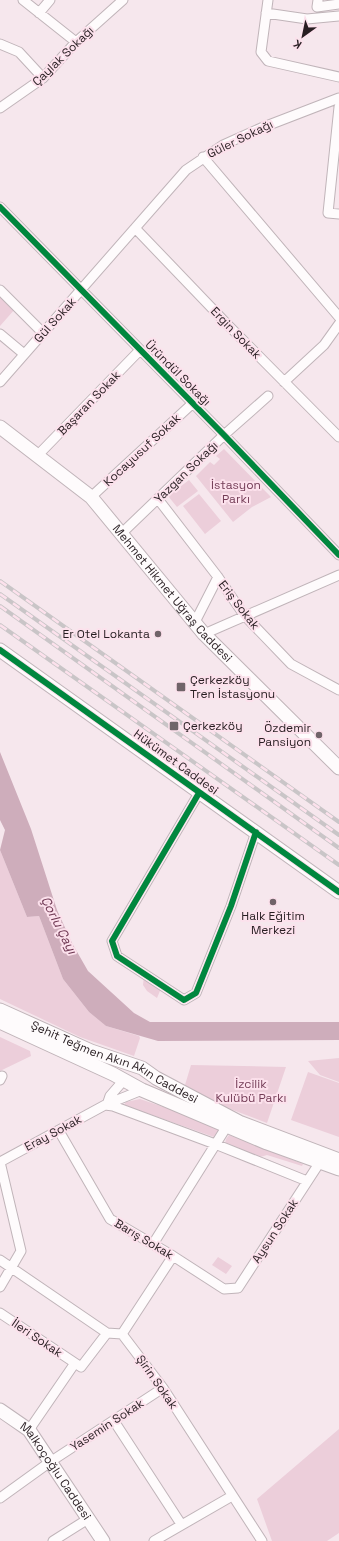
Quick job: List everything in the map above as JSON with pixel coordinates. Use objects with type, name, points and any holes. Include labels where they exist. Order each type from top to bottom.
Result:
[{"type":"main road","name":"Mehmet Hikmet Uğraş Caddesi","points":[[0,427],[91,497],[204,634],[339,767]]},
{"type":"main road","name":"Hükümet Caddesi","points":[[0,650],[339,892]]},
{"type":"main road","name":"Şehit Teğmen Akın Akın Caddesi","points":[[0,1010],[91,1051],[142,1068],[156,1078],[239,1122],[339,1160]]},
{"type":"main road","name":"Şehit Teğmen Akın Akın Caddesi","points":[[0,1022],[112,1074],[142,1090],[267,1143],[339,1169]]},
{"type":"main road","points":[[123,1081],[136,1068],[142,1068],[146,1071],[149,1080],[146,1088],[142,1090]]},
{"type":"main road","name":"Malkoçoğlu Caddesi","points":[[0,1410],[28,1430],[102,1541]]},
{"type":"street","points":[[23,0],[76,42]]},
{"type":"street","points":[[39,13],[50,0]]},
{"type":"street","name":"Çaylak Sokağı","points":[[2,104],[43,78],[76,42],[123,0]]},
{"type":"street","points":[[268,0],[260,52],[268,61],[339,77]]},
{"type":"street","points":[[317,4],[339,4]]},
{"type":"street","points":[[266,13],[307,19],[339,16]]},
{"type":"street","points":[[0,44],[19,52],[43,78]]},
{"type":"street","name":"Güler Sokağı","points":[[138,224],[186,170],[203,157],[223,145],[261,128],[339,98]]},
{"type":"street","points":[[339,107],[328,213],[339,214]]},
{"type":"street","points":[[203,157],[339,317]]},
{"type":"street","name":"Üründül Sokağı","points":[[0,207],[193,403],[339,555]]},
{"type":"street","name":"Gül Sokak","points":[[0,382],[138,224]]},
{"type":"street","name":"Ergin Sokak","points":[[138,224],[284,382],[339,437]]},
{"type":"street","points":[[0,290],[43,333]]},
{"type":"street","points":[[284,382],[324,345],[339,324]]},
{"type":"street","points":[[0,334],[24,354]]},
{"type":"street","name":"Başaran Sokak","points":[[38,456],[140,350]]},
{"type":"street","name":"Yazgan Sokağı","points":[[122,533],[224,435],[268,396]]},
{"type":"street","name":"Kocayusuf Sokak","points":[[91,497],[193,403]]},
{"type":"street","name":"Eriş Sokak","points":[[158,498],[218,577],[244,615],[291,664],[339,690]]},
{"type":"street","points":[[204,634],[244,615],[339,575]]},
{"type":"street","points":[[195,622],[218,577]]},
{"type":"street","points":[[199,793],[112,941],[117,956],[184,1000],[196,993],[232,906],[256,832]]},
{"type":"street","points":[[123,1081],[110,1096],[106,1105],[113,1106],[215,1144],[307,1181]]},
{"type":"street","name":"Eray Sokak","points":[[0,1162],[106,1105],[142,1090]]},
{"type":"street","points":[[153,1244],[227,1126]]},
{"type":"street","name":"Barış Sokak","points":[[59,1131],[110,1219],[173,1256],[224,1289]]},
{"type":"street","points":[[0,1162],[21,1251],[0,1287]]},
{"type":"street","name":"Aysun Sokak","points":[[224,1289],[238,1288],[320,1162]]},
{"type":"street","points":[[0,1260],[107,1333],[122,1334],[173,1256]]},
{"type":"street","name":"İleri Sokak","points":[[0,1313],[75,1363]]},
{"type":"street","points":[[28,1430],[75,1363],[81,1367],[107,1333]]},
{"type":"street","name":"Şirin Sokak","points":[[122,1334],[163,1388],[262,1541]]},
{"type":"street","name":"Yasemin Sokak","points":[[0,1498],[50,1462],[163,1388]]},
{"type":"street","points":[[114,1421],[181,1524]]},
{"type":"street","points":[[154,1541],[181,1524],[232,1496]]},
{"type":"street","points":[[53,1541],[88,1519]]},
{"type":"green space","points":[[0,294],[15,309],[0,326]]},
{"type":"green space","name":"İstasyon Parkı","points":[[224,449],[271,497],[252,507],[233,522],[196,476],[210,462],[214,465],[220,459],[216,456]]},
{"type":"green space","points":[[189,480],[198,491],[177,507],[168,496]]},
{"type":"green space","points":[[199,494],[221,521],[205,534],[183,506]]},
{"type":"green space","points":[[0,850],[27,917],[39,916],[63,979],[89,1012],[106,1026],[139,1036],[140,1038],[134,1056],[80,1037],[0,999]]},
{"type":"green space","points":[[144,975],[162,986],[157,998],[147,991],[143,985]]},
{"type":"green space","points":[[0,1037],[30,1051],[31,1056],[0,1071]]},
{"type":"green space","points":[[339,1058],[339,1082],[320,1075],[308,1061]]},
{"type":"green space","name":"İzcilik Kulübü Parkı","points":[[191,1065],[286,1067],[267,1123],[217,1104],[185,1085]]},
{"type":"green space","points":[[308,1072],[339,1083],[339,1137],[291,1120]]},
{"type":"green space","points":[[140,1099],[190,1116],[219,1129],[214,1137],[124,1105],[126,1102]]},
{"type":"green space","points":[[229,1135],[303,1164],[302,1166],[267,1155],[260,1157],[225,1144]]},
{"type":"green space","points":[[218,1257],[232,1266],[226,1274],[212,1265]]},
{"type":"green space","points":[[339,1429],[339,1533],[327,1541],[272,1541],[257,1499]]},
{"type":"water","name":"Çorlu Çayı","points":[[0,752],[31,829],[57,910],[72,943],[88,971],[134,1013],[150,1022],[339,1022],[339,1040],[158,1041],[106,1026],[89,1012],[63,979],[39,916],[27,917],[0,850],[5,830],[0,820]]},
{"type":"railway","points":[[0,581],[339,822]]},
{"type":"railway","points":[[0,594],[339,835]]},
{"type":"railway","points":[[0,606],[339,848]]},
{"type":"railway","points":[[0,625],[339,865]]},
{"type":"cycle path","points":[[0,207],[224,435],[339,555]]},
{"type":"cycle path","points":[[0,650],[339,892]]},
{"type":"cycle path","points":[[199,793],[112,941],[117,956],[184,1000],[196,993],[231,906],[256,832]]},
{"type":"place","name":"Er Otel Lokanta","points":[[158,634]]},
{"type":"place","name":"Çerkezköy Tren İstasyonu","points":[[181,687]]},
{"type":"place","name":"Çerkezköy","points":[[174,726]]},
{"type":"place","name":"Özdemir Pansiyon","points":[[319,735]]},
{"type":"place","name":"Halk Eğitim Merkezi","points":[[273,902]]}]
